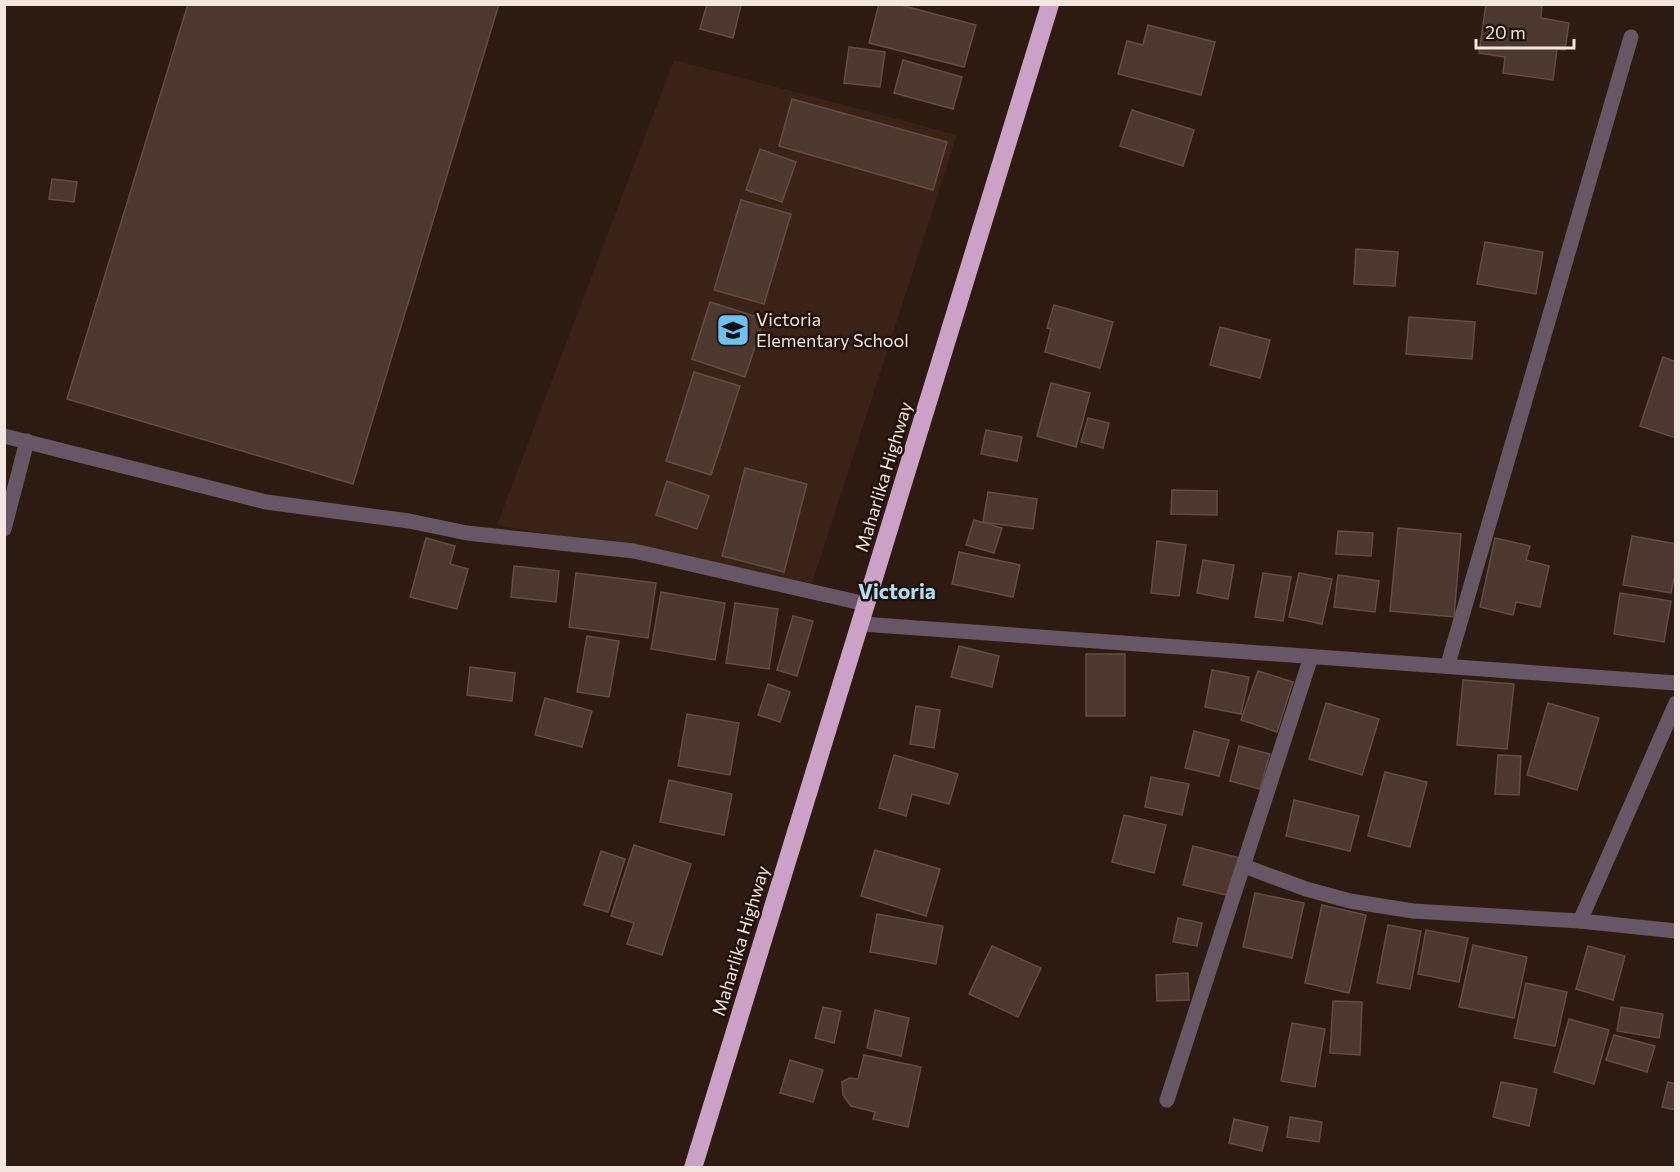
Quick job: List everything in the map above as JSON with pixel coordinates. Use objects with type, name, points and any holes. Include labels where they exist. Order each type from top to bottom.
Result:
[{"type":"highway","name":"Maharlika Highway","points":[[693,1167],[862,624],[866,604],[1050,4]]},
{"type":"street","points":[[1448,664],[1631,37]]},
{"type":"street","points":[[4,436],[266,502],[409,521],[467,533],[634,551],[866,604]]},
{"type":"street","points":[[4,529],[27,441]]},
{"type":"street","points":[[862,624],[1311,657],[1448,664],[1676,683]]},
{"type":"street","points":[[1167,1100],[1311,657]]},
{"type":"street","points":[[1580,921],[1676,703]]},
{"type":"street","points":[[1244,866],[1306,889],[1413,911],[1580,921],[1676,931]]},
{"type":"shaded area","name":"Victoria Elementary School","points":[[674,60],[957,135],[812,583],[497,525]]},
{"type":"building","points":[[188,4],[499,4],[353,484],[67,399]]},
{"type":"building","points":[[707,4],[741,5],[733,38],[700,29]]},
{"type":"building","points":[[879,4],[897,4],[976,25],[964,67],[869,43]]},
{"type":"building","points":[[1486,4],[1542,4],[1541,18],[1569,23],[1565,50],[1557,49],[1553,80],[1503,73],[1505,57],[1479,53]]},
{"type":"building","points":[[1148,25],[1215,42],[1201,95],[1118,74],[1127,41],[1143,45]]},
{"type":"building","points":[[849,47],[885,52],[880,87],[844,83]]},
{"type":"building","points":[[903,60],[962,77],[953,109],[894,93]]},
{"type":"building","points":[[792,99],[947,142],[933,190],[779,146]]},
{"type":"building","points":[[1132,110],[1194,130],[1183,166],[1120,146]]},
{"type":"building","points":[[760,149],[796,162],[782,202],[746,190]]},
{"type":"building","points":[[52,179],[77,182],[74,202],[49,199]]},
{"type":"building","points":[[741,200],[791,214],[764,304],[714,290]]},
{"type":"building","points":[[1485,242],[1543,252],[1536,294],[1477,284]]},
{"type":"building","points":[[1356,249],[1398,252],[1395,286],[1354,284]]},
{"type":"building","points":[[710,302],[764,319],[745,377],[692,359]]},
{"type":"building","points":[[1054,305],[1113,322],[1100,368],[1045,352],[1051,329],[1047,328]]},
{"type":"building","points":[[1409,317],[1475,322],[1472,359],[1406,354]]},
{"type":"building","points":[[1220,327],[1270,340],[1260,378],[1210,365]]},
{"type":"building","points":[[1663,357],[1676,362],[1676,438],[1640,426]]},
{"type":"building","points":[[694,372],[740,386],[711,475],[666,461]]},
{"type":"building","points":[[1051,383],[1090,393],[1076,447],[1037,436]]},
{"type":"building","points":[[1088,418],[1109,423],[1103,448],[1081,442]]},
{"type":"building","points":[[986,430],[1022,437],[1017,461],[981,454]]},
{"type":"building","points":[[745,468],[807,484],[784,572],[722,556]]},
{"type":"building","points":[[667,481],[709,496],[697,529],[656,515]]},
{"type":"building","points":[[1172,490],[1217,491],[1217,515],[1171,514]]},
{"type":"building","points":[[988,492],[1037,499],[1033,529],[983,522]]},
{"type":"building","points":[[974,520],[1002,528],[994,553],[966,545]]},
{"type":"building","points":[[1398,528],[1461,534],[1454,617],[1390,611]]},
{"type":"building","points":[[1338,531],[1373,533],[1371,556],[1336,554]]},
{"type":"building","points":[[1632,536],[1676,544],[1676,567],[1671,593],[1623,585]]},
{"type":"building","points":[[426,538],[455,546],[450,564],[468,569],[457,609],[410,597]]},
{"type":"building","points":[[1495,538],[1530,546],[1526,560],[1549,566],[1540,607],[1516,602],[1513,615],[1480,607]]},
{"type":"building","points":[[1157,541],[1186,545],[1179,596],[1151,593]]},
{"type":"building","points":[[959,552],[1020,565],[1013,597],[952,584]]},
{"type":"building","points":[[1203,560],[1234,565],[1228,599],[1197,593]]},
{"type":"building","points":[[514,566],[559,571],[556,602],[511,597]]},
{"type":"building","points":[[576,573],[656,583],[648,638],[569,627]]},
{"type":"building","points":[[1263,573],[1291,577],[1283,621],[1255,617]]},
{"type":"building","points":[[1299,573],[1332,579],[1322,624],[1289,617]]},
{"type":"building","points":[[1338,575],[1379,581],[1375,612],[1334,607]]},
{"type":"building","points":[[661,592],[725,603],[715,660],[651,649]]},
{"type":"building","points":[[1620,593],[1671,601],[1664,642],[1614,634]]},
{"type":"building","points":[[735,603],[778,609],[769,669],[726,663]]},
{"type":"building","points":[[793,616],[813,621],[797,676],[777,670]]},
{"type":"building","points":[[587,636],[619,641],[609,697],[577,692]]},
{"type":"building","points":[[959,646],[999,656],[992,687],[951,677]]},
{"type":"building","points":[[1086,654],[1125,654],[1125,716],[1086,716]]},
{"type":"building","points":[[470,667],[515,673],[512,701],[467,695]]},
{"type":"building","points":[[1212,670],[1249,677],[1241,714],[1205,707]]},
{"type":"building","points":[[1258,671],[1293,682],[1277,732],[1241,720]]},
{"type":"building","points":[[1463,680],[1514,684],[1507,749],[1457,745]]},
{"type":"building","points":[[768,684],[790,692],[780,722],[758,715]]},
{"type":"building","points":[[545,698],[592,711],[582,747],[535,735]]},
{"type":"building","points":[[1326,703],[1379,719],[1362,775],[1309,759]]},
{"type":"building","points":[[1548,703],[1599,718],[1577,790],[1527,775]]},
{"type":"building","points":[[916,706],[940,710],[934,748],[910,744]]},
{"type":"building","points":[[687,714],[739,723],[730,775],[678,766]]},
{"type":"building","points":[[1194,731],[1229,740],[1219,776],[1185,768]]},
{"type":"building","points":[[1239,746],[1270,754],[1260,789],[1230,781]]},
{"type":"building","points":[[894,755],[958,774],[949,804],[912,794],[906,816],[879,808]]},
{"type":"building","points":[[1498,755],[1521,756],[1519,795],[1495,794]]},
{"type":"building","points":[[1385,772],[1427,782],[1410,847],[1368,836]]},
{"type":"building","points":[[1151,777],[1189,784],[1182,815],[1145,807]]},
{"type":"building","points":[[669,780],[732,794],[724,835],[660,822]]},
{"type":"building","points":[[1294,800],[1359,816],[1350,851],[1286,836]]},
{"type":"building","points":[[1124,815],[1166,825],[1154,873],[1112,862]]},
{"type":"building","points":[[634,845],[691,864],[662,955],[627,944],[634,923],[611,916]]},
{"type":"building","points":[[1193,846],[1240,858],[1231,896],[1183,885]]},
{"type":"building","points":[[875,850],[940,869],[926,916],[861,896]]},
{"type":"building","points":[[601,851],[625,859],[608,912],[584,905]]},
{"type":"building","points":[[1255,893],[1304,903],[1292,958],[1243,947]]},
{"type":"building","points":[[1322,905],[1366,915],[1349,993],[1305,983]]},
{"type":"building","points":[[877,914],[943,926],[936,964],[870,952]]},
{"type":"building","points":[[1178,918],[1202,923],[1197,946],[1173,942]]},
{"type":"building","points":[[1388,925],[1421,931],[1410,989],[1377,983]]},
{"type":"building","points":[[1426,930],[1468,938],[1459,982],[1418,974]]},
{"type":"building","points":[[1473,945],[1527,957],[1514,1018],[1459,1007]]},
{"type":"building","points":[[992,946],[1041,968],[1018,1017],[969,994]]},
{"type":"building","points":[[1588,946],[1625,956],[1613,1000],[1576,989]]},
{"type":"building","points":[[1188,973],[1189,1000],[1157,1001],[1156,975]]},
{"type":"building","points":[[1526,983],[1567,992],[1555,1046],[1514,1038]]},
{"type":"building","points":[[1333,1001],[1362,1002],[1360,1055],[1330,1053]]},
{"type":"building","points":[[823,1007],[841,1011],[834,1043],[815,1038]]},
{"type":"building","points":[[1621,1007],[1663,1014],[1659,1038],[1617,1031]]},
{"type":"building","points":[[875,1010],[909,1018],[901,1056],[867,1048]]},
{"type":"building","points":[[1569,1019],[1609,1030],[1594,1084],[1554,1072]]},
{"type":"building","points":[[1292,1023],[1325,1029],[1315,1087],[1281,1081]]},
{"type":"building","points":[[1614,1035],[1655,1046],[1647,1072],[1606,1060]]},
{"type":"building","points":[[864,1055],[921,1067],[908,1127],[873,1119],[875,1112],[851,1106],[843,1095],[842,1082],[849,1078],[858,1079]]},
{"type":"building","points":[[790,1060],[823,1070],[813,1102],[780,1093]]},
{"type":"building","points":[[1501,1082],[1537,1089],[1529,1126],[1493,1117]]},
{"type":"building","points":[[1668,1082],[1676,1084],[1676,1110],[1662,1107]]},
{"type":"building","points":[[1290,1117],[1322,1122],[1319,1142],[1287,1137]]},
{"type":"building","points":[[1234,1119],[1268,1127],[1262,1151],[1229,1143]]},
{"type":"place","name":"Victoria Elementary School","points":[[733,330]]},
{"type":"district","name":"Victoria","points":[[897,592]]}]
